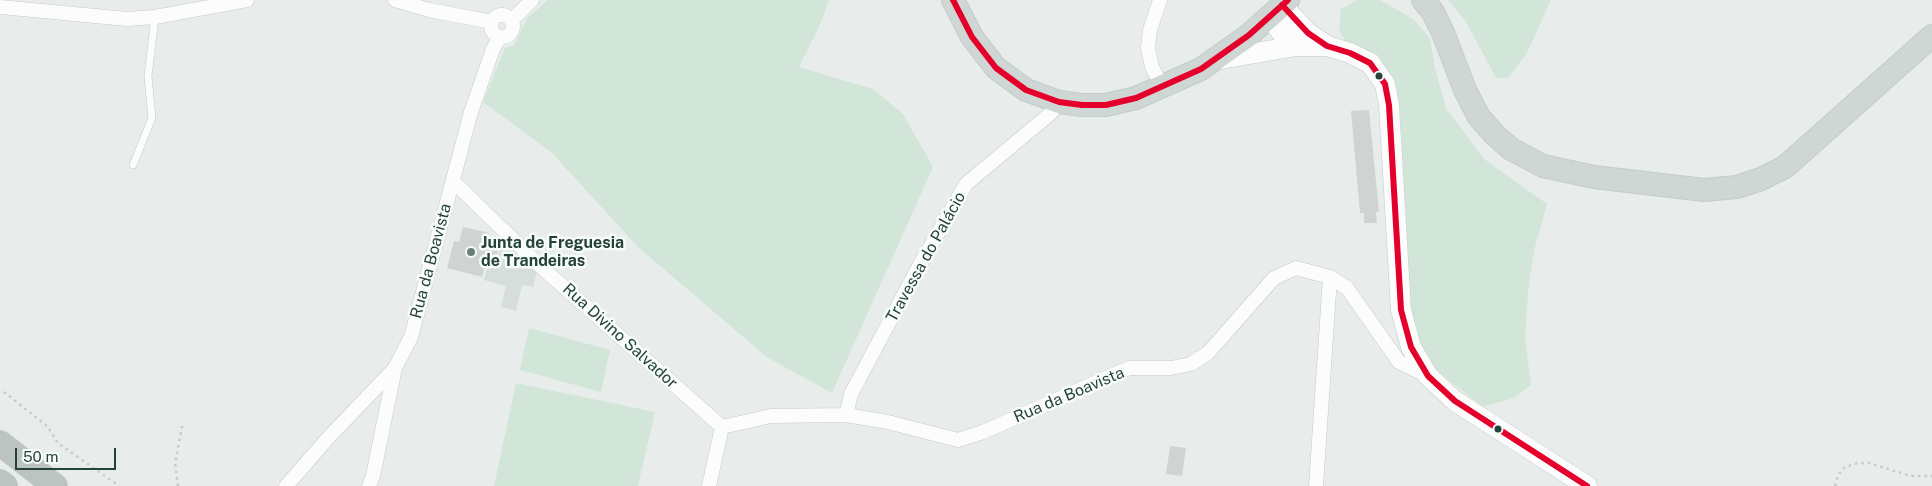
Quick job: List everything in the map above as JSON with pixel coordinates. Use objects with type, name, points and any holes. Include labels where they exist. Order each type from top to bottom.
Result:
[{"type":"highway","points":[[0,443],[55,486]]},
{"type":"highway","points":[[0,482],[5,486]]},
{"type":"main road","points":[[953,0],[972,37],[996,68],[1026,90],[1059,102],[1082,105],[1106,105],[1136,98],[1201,69],[1250,36],[1280,7]]},
{"type":"main road","points":[[1423,0],[1433,12],[1444,34],[1464,90],[1480,116],[1495,135],[1511,150],[1543,166],[1594,178],[1704,190],[1737,187],[1761,179],[1785,167],[1932,36]]},
{"type":"street","points":[[0,7],[127,19],[155,17],[246,0]]},
{"type":"street","points":[[395,0],[429,10],[492,22]]},
{"type":"street","points":[[511,21],[532,0]]},
{"type":"street","points":[[1160,0],[1150,30],[1148,48],[1152,67],[1162,86]]},
{"type":"street","points":[[1280,7],[1308,33],[1327,46]]},
{"type":"street","points":[[1280,7],[1280,31],[1296,46]]},
{"type":"street","points":[[498,16],[511,21],[511,32],[505,37],[500,37],[493,33],[492,22],[498,16]]},
{"type":"street","name":"Rua da Boavista","points":[[369,486],[373,476],[395,368],[411,337],[471,112],[493,49],[500,37]]},
{"type":"street","points":[[1215,60],[1296,46],[1327,46],[1350,53],[1370,64],[1385,84],[1389,104],[1401,310],[1411,348],[1428,376],[1455,401],[1587,486]]},
{"type":"street","name":"Travessa do Palácio","points":[[846,414],[851,394],[918,268],[966,184],[1051,113],[1059,102]]},
{"type":"street","name":"Rua Divino Salvador","points":[[453,181],[540,266],[722,427]]},
{"type":"street","name":"Rua da Boavista","points":[[722,427],[772,416],[846,414],[888,422],[958,440],[984,432],[1129,368],[1170,368],[1191,364],[1208,353],[1274,278],[1296,268],[1330,278],[1347,288],[1399,362],[1428,376]]},
{"type":"street","points":[[1316,486],[1330,278]]},
{"type":"street","points":[[286,486],[328,438],[395,368]]},
{"type":"street","points":[[709,486],[722,427]]},
{"type":"lane","points":[[133,165],[152,118],[148,76],[155,17]]},
{"type":"path","points":[[4,392],[47,426],[58,443],[119,486]]},
{"type":"path","points":[[178,486],[175,463],[183,422]]},
{"type":"path","points":[[1835,486],[1838,475],[1845,467],[1858,463],[1868,463],[1911,476],[1932,476]]},
{"type":"shaded area","points":[[502,240],[510,242],[538,268],[533,287],[522,285],[516,311],[501,307],[506,286],[484,280],[488,264],[496,265]]},
{"type":"green space","points":[[548,0],[829,0],[820,25],[799,67],[873,89],[903,114],[933,167],[832,393],[768,358],[639,248],[551,152],[483,102],[505,48],[514,45],[527,18]]},
{"type":"green space","points":[[1357,0],[1380,0],[1413,19],[1430,38],[1435,68],[1446,108],[1484,159],[1547,204],[1535,247],[1529,282],[1525,336],[1531,385],[1514,398],[1483,407],[1435,369],[1413,333],[1407,288],[1401,125],[1396,84],[1377,54],[1346,44],[1339,29],[1341,9]]},
{"type":"green space","points":[[1448,0],[1551,0],[1527,53],[1508,78],[1496,78],[1465,20]]},
{"type":"green space","points":[[529,328],[610,350],[601,392],[520,370]]},
{"type":"green space","points":[[516,383],[655,412],[638,486],[494,486]]},
{"type":"building","points":[[1369,110],[1379,212],[1376,212],[1377,223],[1364,223],[1364,213],[1360,213],[1351,111]]},
{"type":"building","points":[[463,227],[489,233],[487,238],[500,241],[495,263],[486,261],[482,277],[447,268],[454,241],[459,242]]},
{"type":"building","points":[[1170,446],[1186,448],[1182,476],[1166,474]]},
{"type":"transit line","points":[[953,0],[972,37],[996,68],[1026,90],[1059,102],[1082,105],[1106,105],[1136,98],[1201,69],[1249,35],[1288,0]]},
{"type":"transit line","points":[[1282,5],[1308,33],[1327,46],[1350,53],[1370,63],[1385,84],[1389,105],[1401,310],[1411,347],[1428,376],[1455,401],[1587,486]]},
{"type":"place","name":"Junta de Freguesia de Trandeiras","points":[[471,252]]}]
